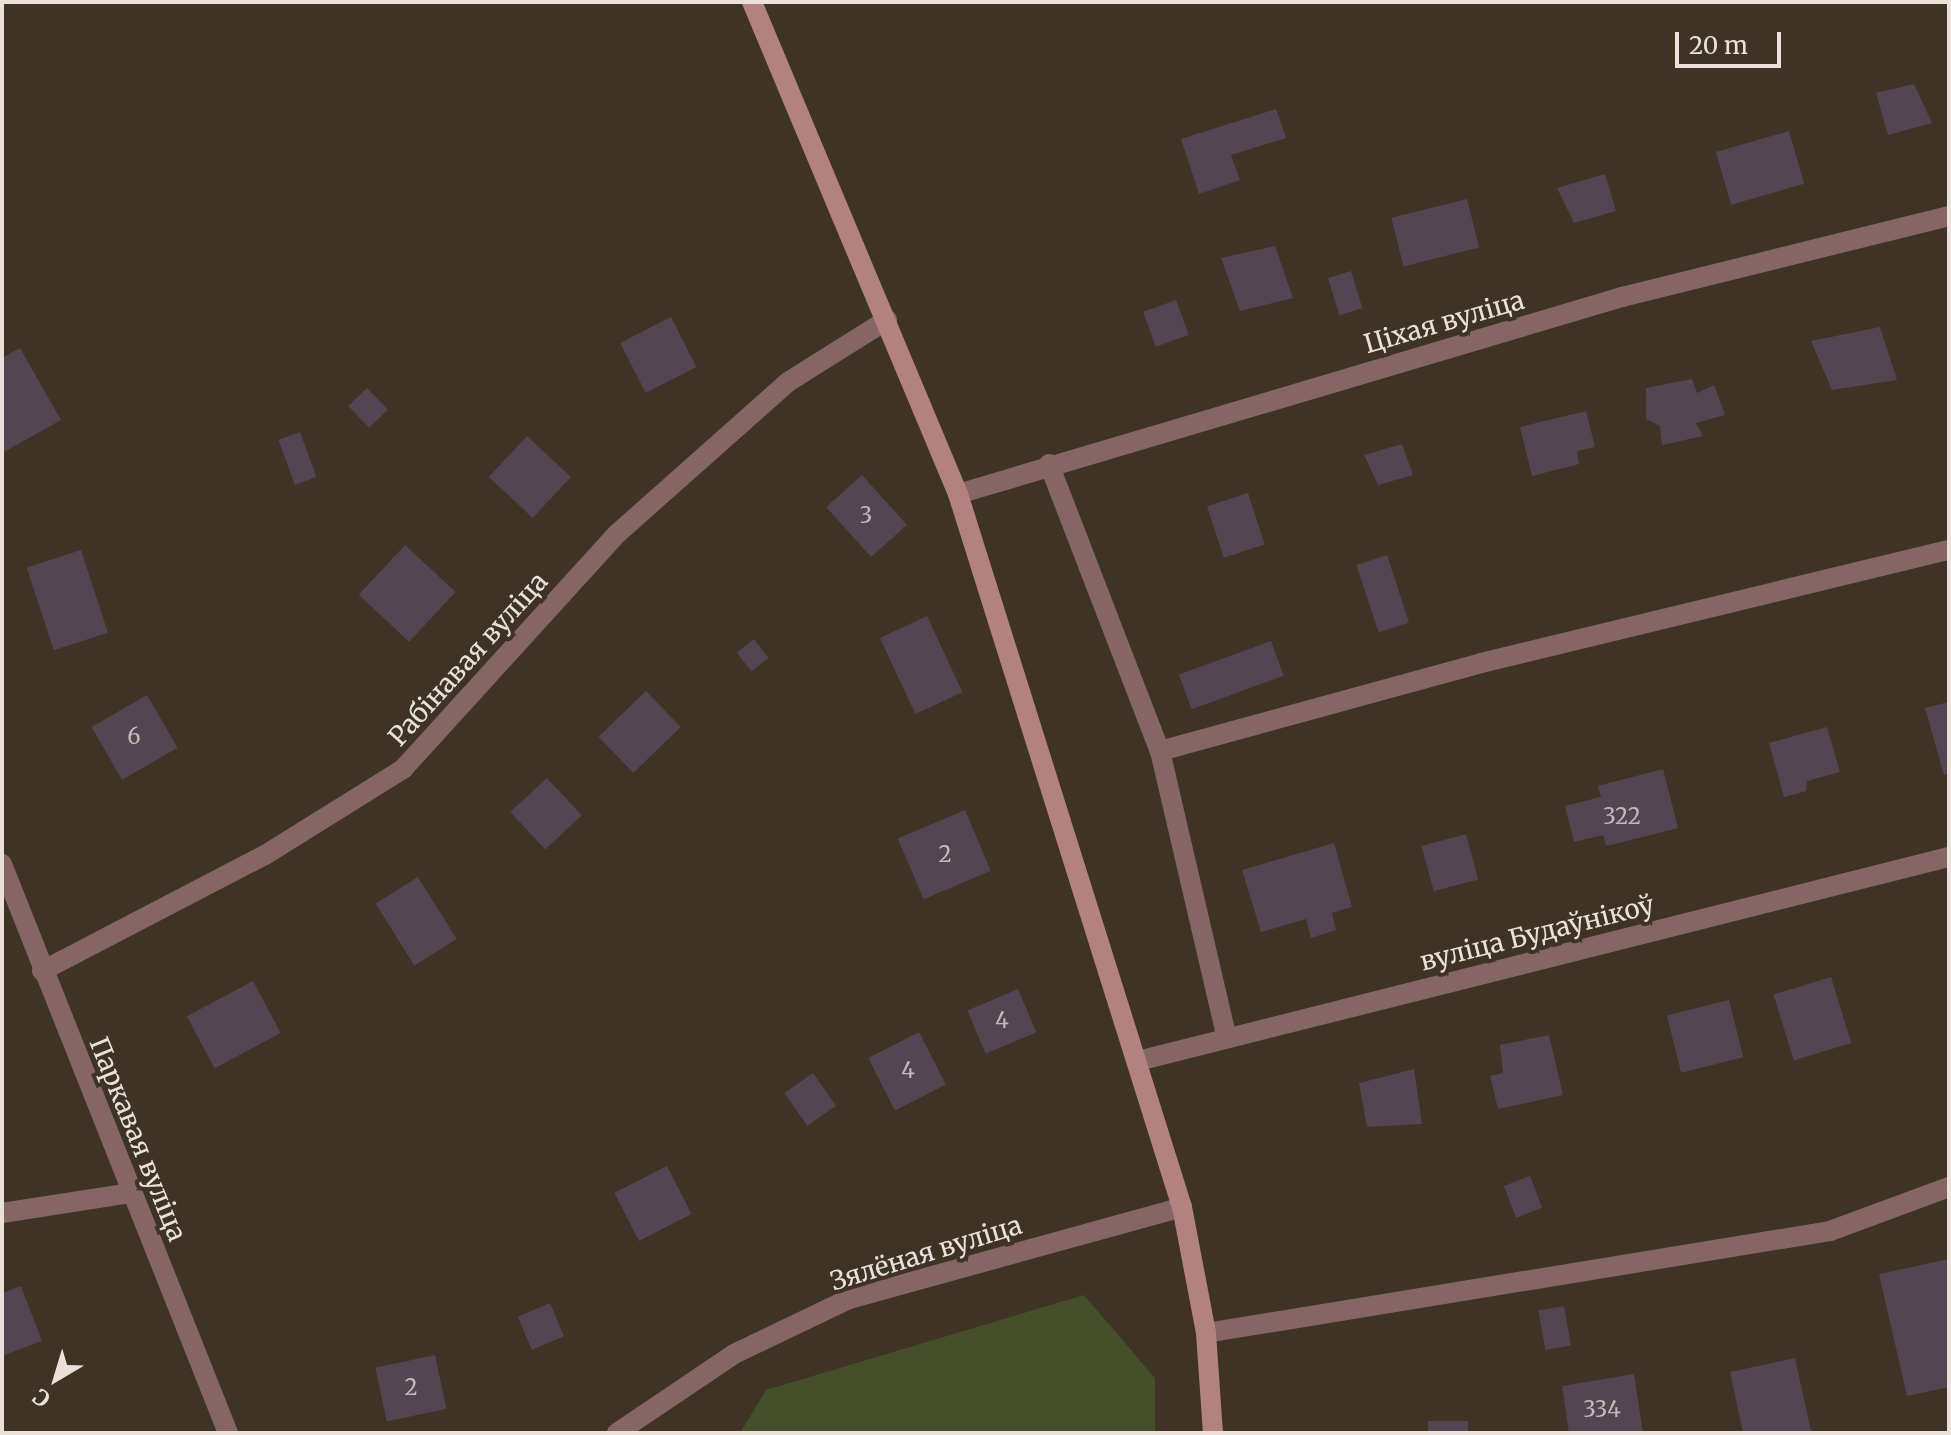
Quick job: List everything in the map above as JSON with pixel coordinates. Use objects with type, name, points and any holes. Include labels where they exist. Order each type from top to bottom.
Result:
[{"type":"street","points":[[752,2],[958,494],[1182,1207],[1206,1333],[1213,1433]]},
{"type":"street","name":"Ціхая вуліца","points":[[958,494],[1049,464],[1622,297],[1949,216]]},
{"type":"street","name":"Рабінавая вуліца","points":[[42,971],[265,855],[403,769],[618,533],[788,382],[887,320]]},
{"type":"street","points":[[1049,464],[1160,751],[1227,1038]]},
{"type":"street","points":[[1160,751],[1481,663],[1949,550]]},
{"type":"street","name":"вуліца Будаўнікоў","points":[[1138,1061],[1949,857]]},
{"type":"street","name":"Паркавая вуліца","points":[[2,864],[228,1433]]},
{"type":"street","points":[[1206,1333],[1830,1231],[1949,1187]]},
{"type":"street","points":[[2,1213],[131,1193]]},
{"type":"street","name":"Зялёная вуліца","points":[[617,1433],[734,1354],[849,1299],[1182,1207]]},
{"type":"green space","points":[[1084,1295],[1155,1378],[1155,1433],[740,1433],[766,1390]]},
{"type":"building","points":[[1914,84],[1932,123],[1888,135],[1876,93]]},
{"type":"building","points":[[1276,109],[1286,138],[1231,155],[1240,180],[1199,194],[1181,139]]},
{"type":"building","points":[[1789,131],[1804,184],[1731,205],[1716,152]]},
{"type":"building","points":[[1605,174],[1616,211],[1574,223],[1557,188]]},
{"type":"building","points":[[1467,199],[1479,248],[1403,266],[1391,218]]},
{"type":"building","points":[[1275,246],[1293,298],[1240,311],[1221,258]]},
{"type":"building","points":[[1351,271],[1362,308],[1339,315],[1328,278]]},
{"type":"building","points":[[1176,300],[1189,335],[1156,347],[1143,312]]},
{"type":"building","points":[[671,317],[696,367],[646,393],[620,343]]},
{"type":"building","points":[[1880,327],[1897,380],[1832,390],[1811,341]]},
{"type":"building","points":[[20,348],[61,420],[2,453],[2,358]]},
{"type":"building","points":[[1692,379],[1697,393],[1714,385],[1725,415],[1696,423],[1703,436],[1662,445],[1660,426],[1646,419],[1646,388]]},
{"type":"building","points":[[367,388],[388,410],[369,428],[348,406]]},
{"type":"building","points":[[1586,411],[1595,447],[1577,451],[1579,464],[1532,476],[1520,427]]},
{"type":"building","points":[[300,432],[316,477],[295,485],[278,440]]},
{"type":"building","points":[[527,436],[571,477],[533,518],[489,477]]},
{"type":"building","points":[[1402,444],[1413,475],[1378,485],[1364,455]]},
{"type":"building","points":[[862,475],[907,525],[871,557],[826,507]]},
{"type":"building","points":[[1248,493],[1265,544],[1224,558],[1207,506]]},
{"type":"building","points":[[405,545],[455,592],[409,642],[359,595]]},
{"type":"building","points":[[81,550],[108,633],[54,650],[27,568]]},
{"type":"building","points":[[1387,555],[1409,623],[1379,632],[1357,565]]},
{"type":"building","points":[[927,616],[962,692],[915,714],[880,638]]},
{"type":"building","points":[[754,639],[769,658],[751,671],[737,653]]},
{"type":"building","points":[[1271,641],[1284,676],[1192,709],[1179,675]]},
{"type":"building","points":[[646,691],[681,727],[633,773],[599,737]]},
{"type":"building","points":[[147,695],[178,748],[122,780],[92,727]]},
{"type":"building","points":[[1949,702],[1949,773],[1944,775],[1925,708]]},
{"type":"building","points":[[1827,727],[1840,772],[1807,781],[1806,791],[1784,797],[1769,743]]},
{"type":"building","points":[[1663,769],[1678,828],[1606,846],[1603,835],[1574,842],[1565,806],[1601,797],[1598,786]]},
{"type":"building","points":[[547,778],[582,815],[545,849],[510,812]]},
{"type":"building","points":[[965,810],[991,871],[924,899],[898,839]]},
{"type":"building","points":[[1466,834],[1478,879],[1434,891],[1422,846]]},
{"type":"building","points":[[1334,843],[1352,907],[1332,913],[1336,930],[1311,938],[1306,919],[1261,932],[1242,870]]},
{"type":"building","points":[[418,877],[457,939],[414,965],[376,903]]},
{"type":"building","points":[[1831,977],[1851,1043],[1794,1061],[1774,995]]},
{"type":"building","points":[[253,981],[281,1033],[214,1068],[187,1016]]},
{"type":"building","points":[[1018,989],[1036,1032],[986,1054],[967,1010]]},
{"type":"building","points":[[1729,1000],[1743,1057],[1681,1073],[1667,1015]]},
{"type":"building","points":[[919,1032],[946,1085],[895,1110],[868,1058]]},
{"type":"building","points":[[1549,1035],[1563,1095],[1498,1109],[1490,1076],[1503,1073],[1500,1045]]},
{"type":"building","points":[[1414,1069],[1422,1124],[1367,1127],[1359,1083]]},
{"type":"building","points":[[813,1073],[836,1106],[807,1126],[784,1093]]},
{"type":"building","points":[[667,1166],[692,1214],[639,1241],[614,1193]]},
{"type":"building","points":[[1530,1176],[1542,1208],[1516,1218],[1504,1186]]},
{"type":"building","points":[[1949,1259],[1949,1387],[1907,1396],[1879,1274]]},
{"type":"building","points":[[21,1286],[42,1341],[2,1356],[2,1293]]},
{"type":"building","points":[[550,1303],[564,1336],[532,1350],[518,1317]]},
{"type":"building","points":[[1564,1306],[1571,1345],[1545,1350],[1538,1311]]},
{"type":"building","points":[[435,1355],[446,1409],[387,1421],[375,1368]]},
{"type":"building","points":[[1795,1358],[1811,1431],[1743,1433],[1730,1372]]},
{"type":"building","points":[[1634,1374],[1643,1433],[1569,1433],[1562,1386]]},
{"type":"building","points":[[1428,1421],[1468,1421],[1468,1433],[1428,1433]]}]
